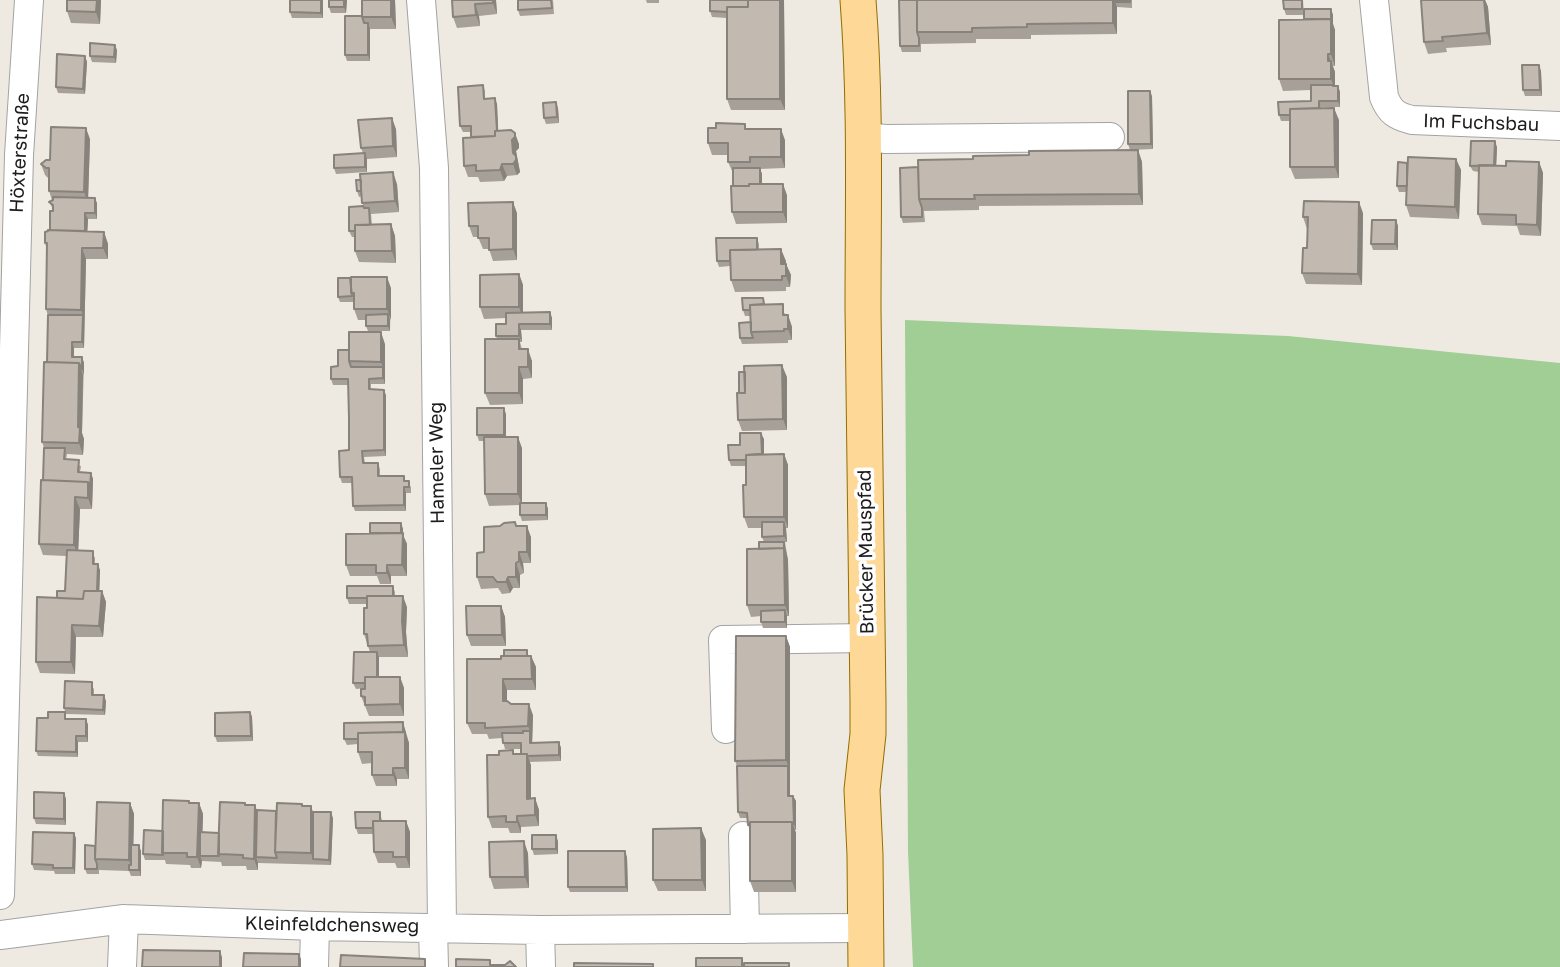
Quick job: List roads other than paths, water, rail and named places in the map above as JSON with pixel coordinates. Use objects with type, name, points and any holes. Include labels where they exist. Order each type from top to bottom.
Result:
[{"type":"main road","name":"Brücker Mauspfad","points":[[858,0],[864,137],[863,309],[868,734],[862,790],[866,967]]},
{"type":"street","name":"Höxterstraße","points":[[0,895],[10,154],[29,0]]},
{"type":"street","name":"Hameler Weg","points":[[421,0],[434,168],[438,927],[434,967]]},
{"type":"street","name":"Im Fuchsbau","points":[[1374,0],[1384,97],[1388,108],[1399,117],[1412,120],[1560,126]]},
{"type":"street","points":[[864,137],[1110,136]]},
{"type":"street","points":[[726,729],[723,640],[867,638]]},
{"type":"street","points":[[743,836],[745,929]]},
{"type":"street","name":"Kleinfeldchensweg","points":[[0,935],[130,919],[540,930],[866,928]]},
{"type":"street","points":[[122,967],[130,919]]},
{"type":"street","points":[[130,919],[135,967]]},
{"type":"street","points":[[314,967],[315,926]]},
{"type":"street","points":[[540,930],[541,967]]}]
